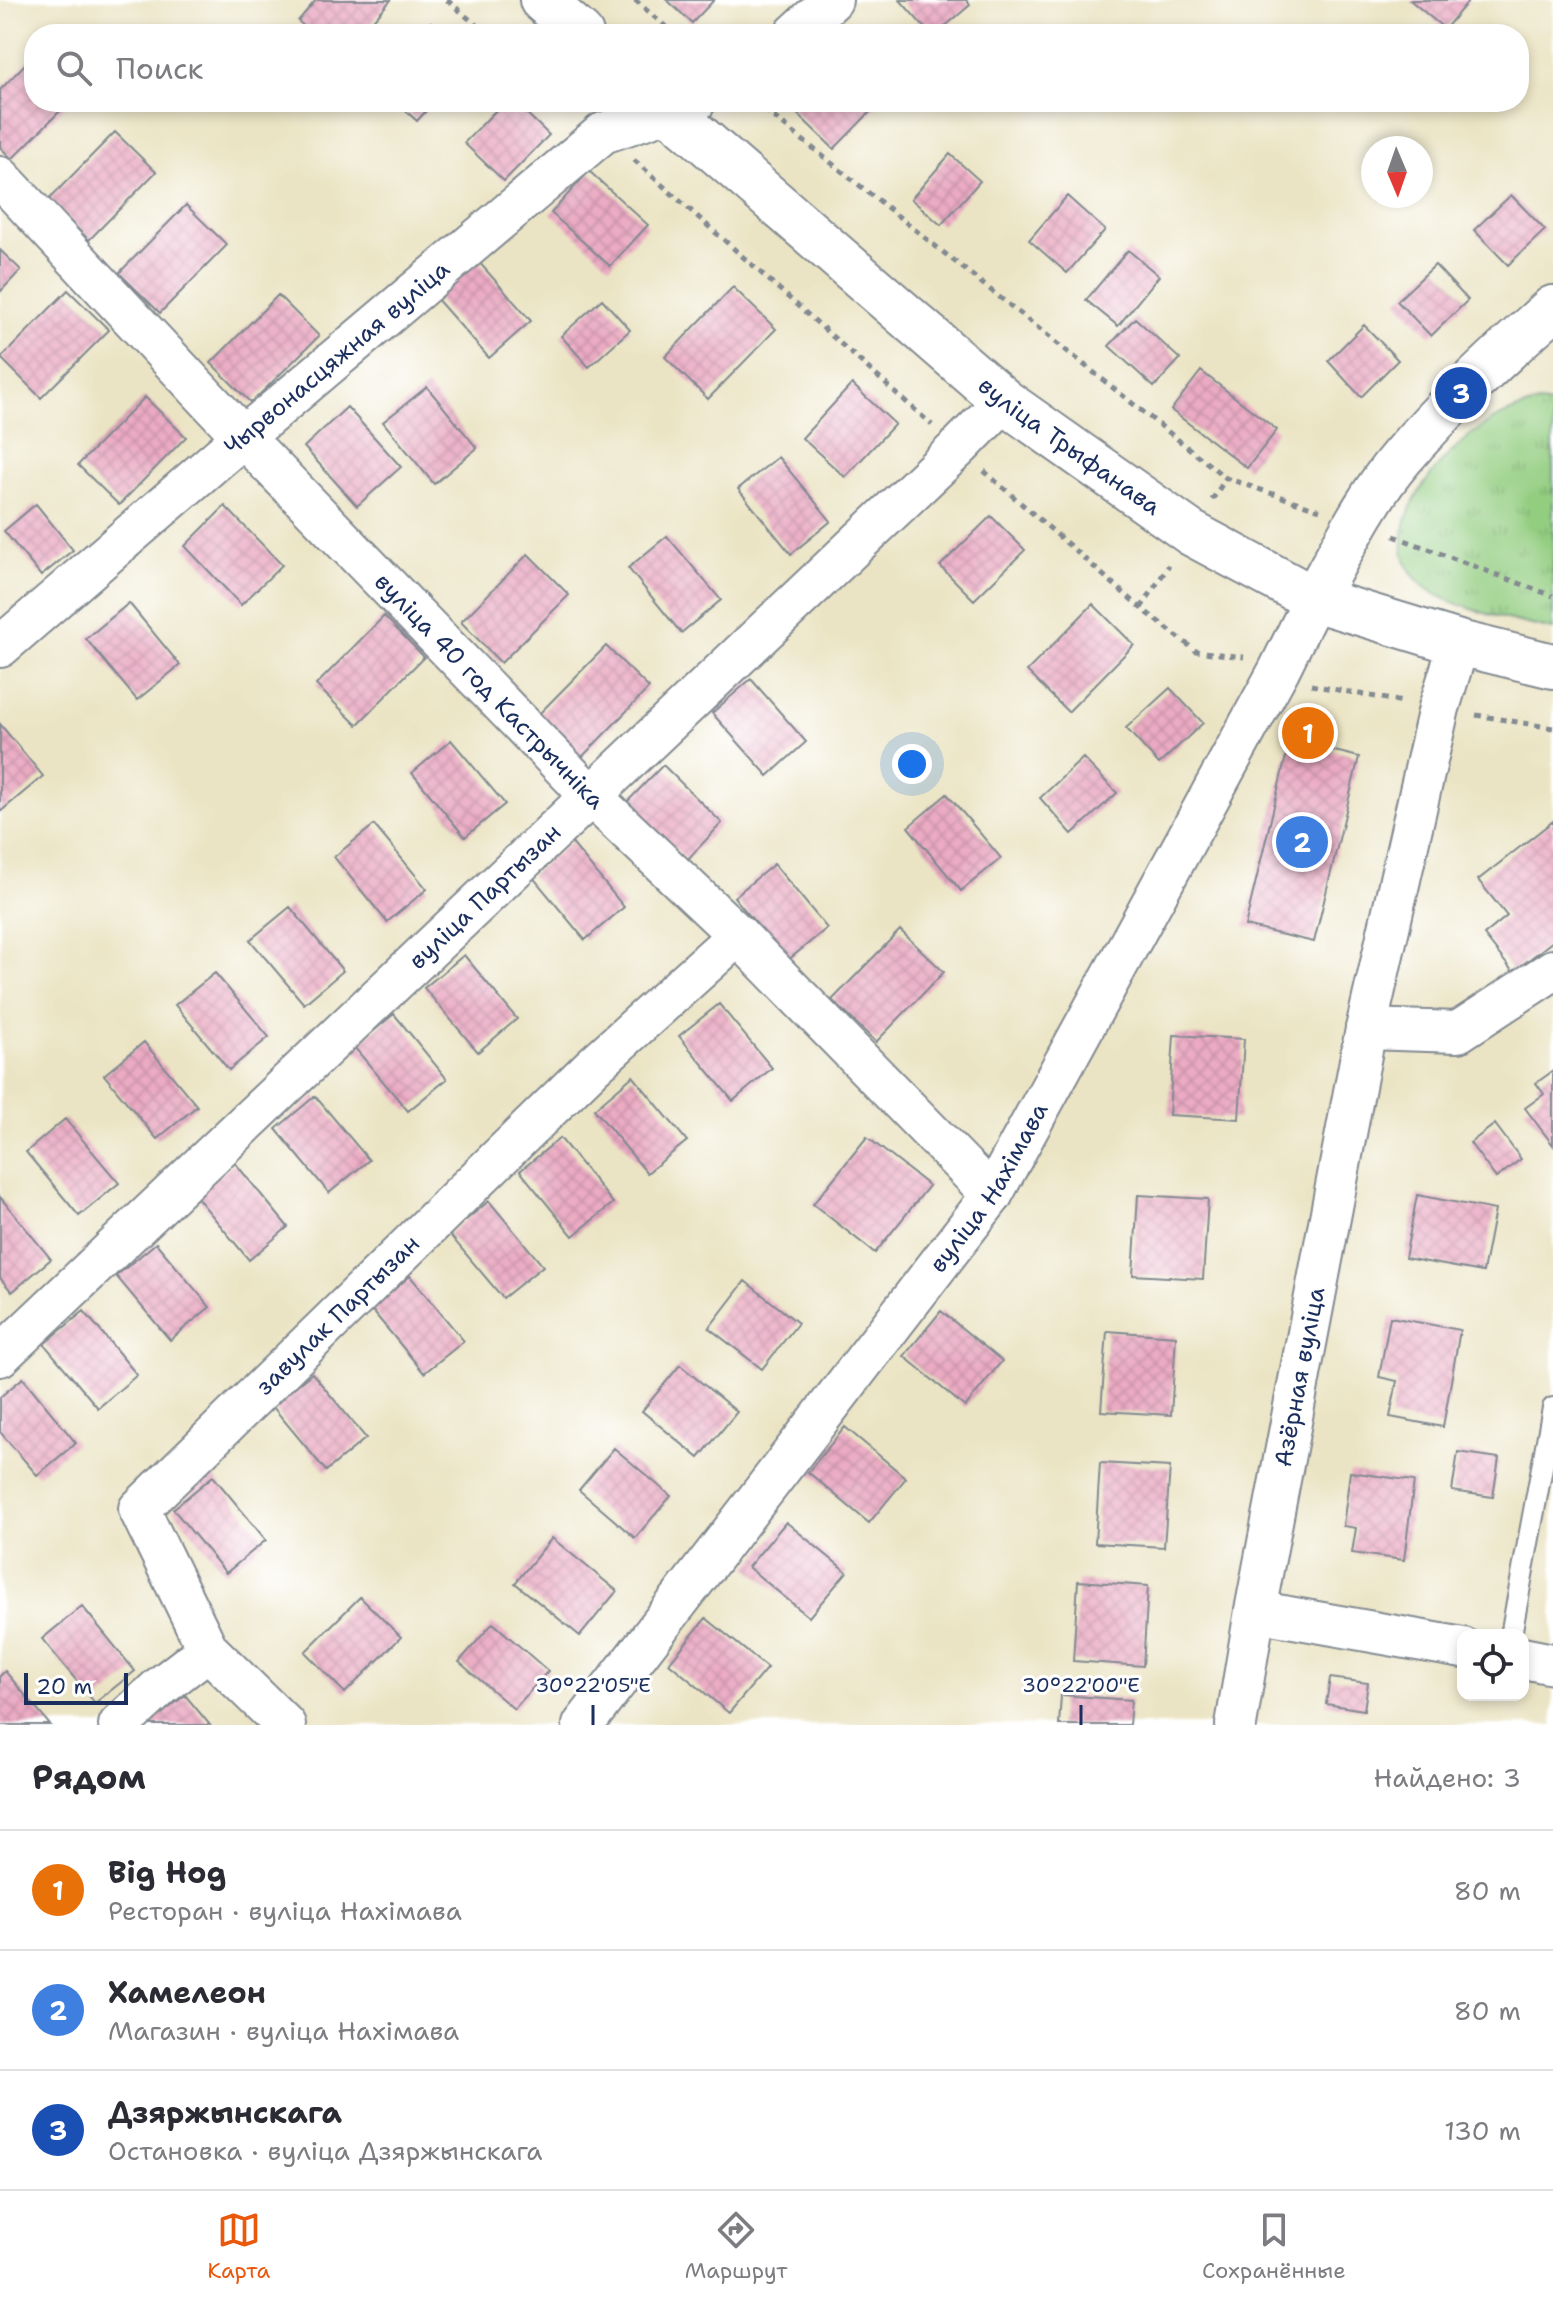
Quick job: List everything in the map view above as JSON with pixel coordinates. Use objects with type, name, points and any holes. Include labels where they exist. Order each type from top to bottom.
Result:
[{"type":"street","points":[[542,0],[570,24]]},
{"type":"street","points":[[806,24],[832,0]]},
{"type":"street","name":"Чырвонасцяжная вуліца","points":[[0,647],[603,133],[656,112]]},
{"type":"street","name":"вуліца Трыфанава","points":[[682,112],[1004,401],[1191,533],[1314,599],[1459,643],[1553,666]]},
{"type":"street","name":"вуліца 40 год Кастрычніка","points":[[0,177],[243,437],[590,795],[738,935],[992,1195]]},
{"type":"street","points":[[1314,599],[1357,523],[1399,460],[1461,393],[1547,326]]},
{"type":"street","name":"вуліца Партызан","points":[[5,1341],[590,795],[1004,401]]},
{"type":"street","name":"вуліца Нахімава","points":[[583,1725],[992,1195],[1279,670],[1314,599]]},
{"type":"street","name":"Азёрная вуліца","points":[[1236,1725],[1366,1029],[1439,708],[1459,643]]},
{"type":"street","name":"завулак Партызан","points":[[208,1650],[139,1509],[593,1066],[738,935]]},
{"type":"street","points":[[1366,1029],[1458,1032],[1553,970]]},
{"type":"street","points":[[1255,1611],[1457,1647]]},
{"type":"street","points":[[119,1725],[160,1687],[208,1650],[285,1725]]},
{"type":"street","points":[[1529,1659],[1553,1664]]},
{"type":"lane","points":[[1512,1629],[1553,1408]]},
{"type":"path","points":[[447,0],[475,24]]},
{"type":"path","points":[[635,0],[663,24]]},
{"type":"path","points":[[768,112],[1226,478]]},
{"type":"path","points":[[603,133],[1141,608],[1196,651],[1258,659]]},
{"type":"green space","points":[[1539,403],[1553,405],[1553,630],[1486,613],[1437,595],[1425,587],[1408,567],[1403,544],[1406,521],[1416,497],[1450,453],[1494,419]]},
{"type":"building","points":[[316,0],[391,0],[370,24],[301,24],[298,21]]},
{"type":"building","points":[[667,0],[714,0],[692,23]]},
{"type":"building","points":[[900,0],[966,0],[970,5],[948,24],[921,24]]},
{"type":"building","points":[[1410,0],[1469,0],[1449,24],[1439,24]]},
{"type":"building","points":[[24,65],[24,112],[59,112],[12,159],[0,147],[0,90]]},
{"type":"building","points":[[407,112],[425,112],[417,121]]},
{"type":"building","points":[[494,112],[525,112],[549,135],[504,181],[464,143]]},
{"type":"building","points":[[795,112],[870,112],[834,149]]},
{"type":"building","points":[[115,132],[156,172],[89,240],[48,200]]},
{"type":"building","points":[[950,154],[980,181],[941,225],[911,199]]},
{"type":"building","points":[[589,171],[648,225],[610,266],[551,213]]},
{"type":"building","points":[[1511,195],[1545,230],[1508,265],[1474,230]]},
{"type":"building","points":[[1067,196],[1105,230],[1067,273],[1029,240]]},
{"type":"building","points":[[186,205],[227,245],[160,313],[119,273]]},
{"type":"building","points":[[0,250],[21,270],[0,292]]},
{"type":"building","points":[[1128,250],[1159,276],[1118,326],[1086,300]]},
{"type":"building","points":[[478,261],[531,321],[489,358],[436,298]]},
{"type":"building","points":[[1435,265],[1468,300],[1431,336],[1397,301]]},
{"type":"building","points":[[733,287],[776,329],[708,399],[665,357]]},
{"type":"building","points":[[68,290],[109,330],[41,398],[1,358]]},
{"type":"building","points":[[278,295],[319,336],[251,403],[211,363]]},
{"type":"building","points":[[602,299],[630,330],[589,367],[561,336]]},
{"type":"building","points":[[1135,318],[1180,359],[1154,387],[1109,346]]},
{"type":"building","points":[[1364,325],[1398,360],[1361,397],[1328,361]]},
{"type":"building","points":[[1201,371],[1277,430],[1247,468],[1171,410]]},
{"type":"building","points":[[852,384],[895,424],[845,477],[802,438]]},
{"type":"building","points":[[427,387],[477,448],[434,484],[383,422]]},
{"type":"building","points":[[145,397],[186,437],[119,505],[78,465]]},
{"type":"building","points":[[347,407],[401,467],[357,506],[304,447]]},
{"type":"building","points":[[778,457],[831,521],[791,554],[738,489]]},
{"type":"building","points":[[36,504],[73,550],[41,576],[4,531]]},
{"type":"building","points":[[225,506],[282,565],[241,605],[185,546]]},
{"type":"building","points":[[991,516],[1025,550],[974,600],[940,566]]},
{"type":"building","points":[[667,536],[721,600],[681,633],[628,568]]},
{"type":"building","points":[[528,554],[569,595],[501,663],[461,622]]},
{"type":"building","points":[[129,603],[180,665],[137,700],[86,639]]},
{"type":"building","points":[[1093,604],[1134,645],[1068,712],[1027,671]]},
{"type":"building","points":[[384,616],[424,657],[357,725],[316,685]]},
{"type":"building","points":[[606,646],[649,688],[581,758],[537,716]]},
{"type":"building","points":[[751,679],[806,742],[768,776],[712,713]]},
{"type":"building","points":[[1170,688],[1203,723],[1159,764],[1126,728]]},
{"type":"building","points":[[0,724],[43,776],[0,812]]},
{"type":"building","points":[[451,740],[505,804],[465,837],[412,773]]},
{"type":"building","points":[[1290,740],[1359,757],[1314,942],[1245,926]]},
{"type":"building","points":[[1083,758],[1117,793],[1072,834],[1040,798]]},
{"type":"building","points":[[663,765],[722,823],[687,860],[627,802]]},
{"type":"building","points":[[947,794],[1001,858],[961,891],[908,827]]},
{"type":"building","points":[[1553,821],[1553,941],[1513,972],[1484,935],[1507,916],[1478,880]]},
{"type":"building","points":[[374,825],[427,889],[387,922],[334,857]]},
{"type":"building","points":[[571,842],[624,907],[585,940],[531,875]]},
{"type":"building","points":[[774,864],[827,928],[787,961],[734,897]]},
{"type":"building","points":[[290,907],[343,971],[304,1004],[250,940]]},
{"type":"building","points":[[900,930],[944,972],[876,1042],[832,1000]]},
{"type":"building","points":[[464,955],[517,1019],[478,1052],[424,988]]},
{"type":"building","points":[[215,973],[269,1037],[229,1070],[175,1005]]},
{"type":"building","points":[[719,1004],[772,1068],[733,1101],[679,1036]]},
{"type":"building","points":[[394,1014],[447,1079],[408,1111],[354,1047]]},
{"type":"building","points":[[1174,1035],[1244,1039],[1239,1119],[1169,1115]]},
{"type":"building","points":[[144,1042],[197,1106],[157,1139],[104,1075]]},
{"type":"building","points":[[1553,1071],[1553,1145],[1525,1108],[1544,1094],[1536,1083]]},
{"type":"building","points":[[633,1076],[687,1141],[647,1173],[594,1109]]},
{"type":"building","points":[[315,1096],[369,1160],[329,1193],[276,1129]]},
{"type":"building","points":[[65,1119],[119,1183],[79,1216],[26,1152]]},
{"type":"building","points":[[1495,1124],[1521,1159],[1496,1178],[1470,1143]]},
{"type":"building","points":[[867,1137],[929,1186],[875,1253],[813,1204]]},
{"type":"building","points":[[560,1138],[613,1203],[573,1236],[520,1171]]},
{"type":"building","points":[[235,1163],[288,1227],[249,1260],[195,1195]]},
{"type":"building","points":[[1138,1195],[1208,1199],[1203,1279],[1133,1275]]},
{"type":"building","points":[[1417,1195],[1495,1210],[1483,1272],[1405,1258]]},
{"type":"building","points":[[0,1197],[51,1259],[12,1292],[0,1278]]},
{"type":"building","points":[[489,1201],[543,1266],[503,1298],[449,1234]]},
{"type":"building","points":[[156,1243],[210,1307],[170,1340],[116,1276]]},
{"type":"building","points":[[410,1276],[464,1341],[424,1373],[371,1309]]},
{"type":"building","points":[[745,1281],[798,1323],[762,1369],[709,1328]]},
{"type":"building","points":[[84,1311],[137,1375],[98,1408],[44,1344]]},
{"type":"building","points":[[941,1311],[1002,1361],[965,1407],[904,1356]]},
{"type":"building","points":[[1390,1317],[1460,1330],[1443,1427],[1390,1417],[1397,1381],[1379,1377]]},
{"type":"building","points":[[1107,1331],[1176,1336],[1171,1415],[1101,1411]]},
{"type":"building","points":[[680,1365],[737,1412],[699,1458],[642,1411]]},
{"type":"building","points":[[312,1373],[366,1438],[326,1471],[272,1406]]},
{"type":"building","points":[[23,1378],[76,1443],[37,1475],[0,1432],[0,1397]]},
{"type":"building","points":[[845,1427],[906,1478],[869,1523],[808,1472]]},
{"type":"building","points":[[614,1448],[671,1496],[635,1538],[579,1490]]},
{"type":"building","points":[[1458,1452],[1499,1458],[1493,1497],[1452,1491]]},
{"type":"building","points":[[1100,1463],[1170,1467],[1164,1547],[1095,1543]]},
{"type":"building","points":[[1350,1472],[1414,1481],[1404,1560],[1352,1553],[1356,1528],[1343,1526]]},
{"type":"building","points":[[213,1476],[266,1540],[226,1573],[173,1509]]},
{"type":"building","points":[[786,1522],[847,1572],[809,1617],[748,1567]]},
{"type":"building","points":[[552,1538],[617,1591],[580,1636],[515,1583]]},
{"type":"building","points":[[1078,1581],[1148,1586],[1143,1666],[1073,1661]]},
{"type":"building","points":[[360,1597],[401,1637],[345,1693],[305,1652]]},
{"type":"building","points":[[82,1606],[135,1671],[95,1703],[42,1639]]},
{"type":"building","points":[[706,1618],[767,1668],[729,1713],[669,1663]]},
{"type":"building","points":[[493,1623],[548,1671],[514,1709],[459,1662]]},
{"type":"building","points":[[5,1671],[50,1725],[0,1725],[0,1676]]},
{"type":"building","points":[[1330,1678],[1368,1683],[1364,1710],[1326,1704]]},
{"type":"building","points":[[185,1695],[210,1725],[148,1725]]},
{"type":"building","points":[[1061,1695],[1131,1700],[1129,1725],[1059,1725]]},
{"type":"place","name":"Дзяржынскага","points":[[1461,393]]},
{"type":"place","name":"Big Hog","points":[[1308,733]]},
{"type":"place","name":"Хамелеон","points":[[1302,842]]}]
